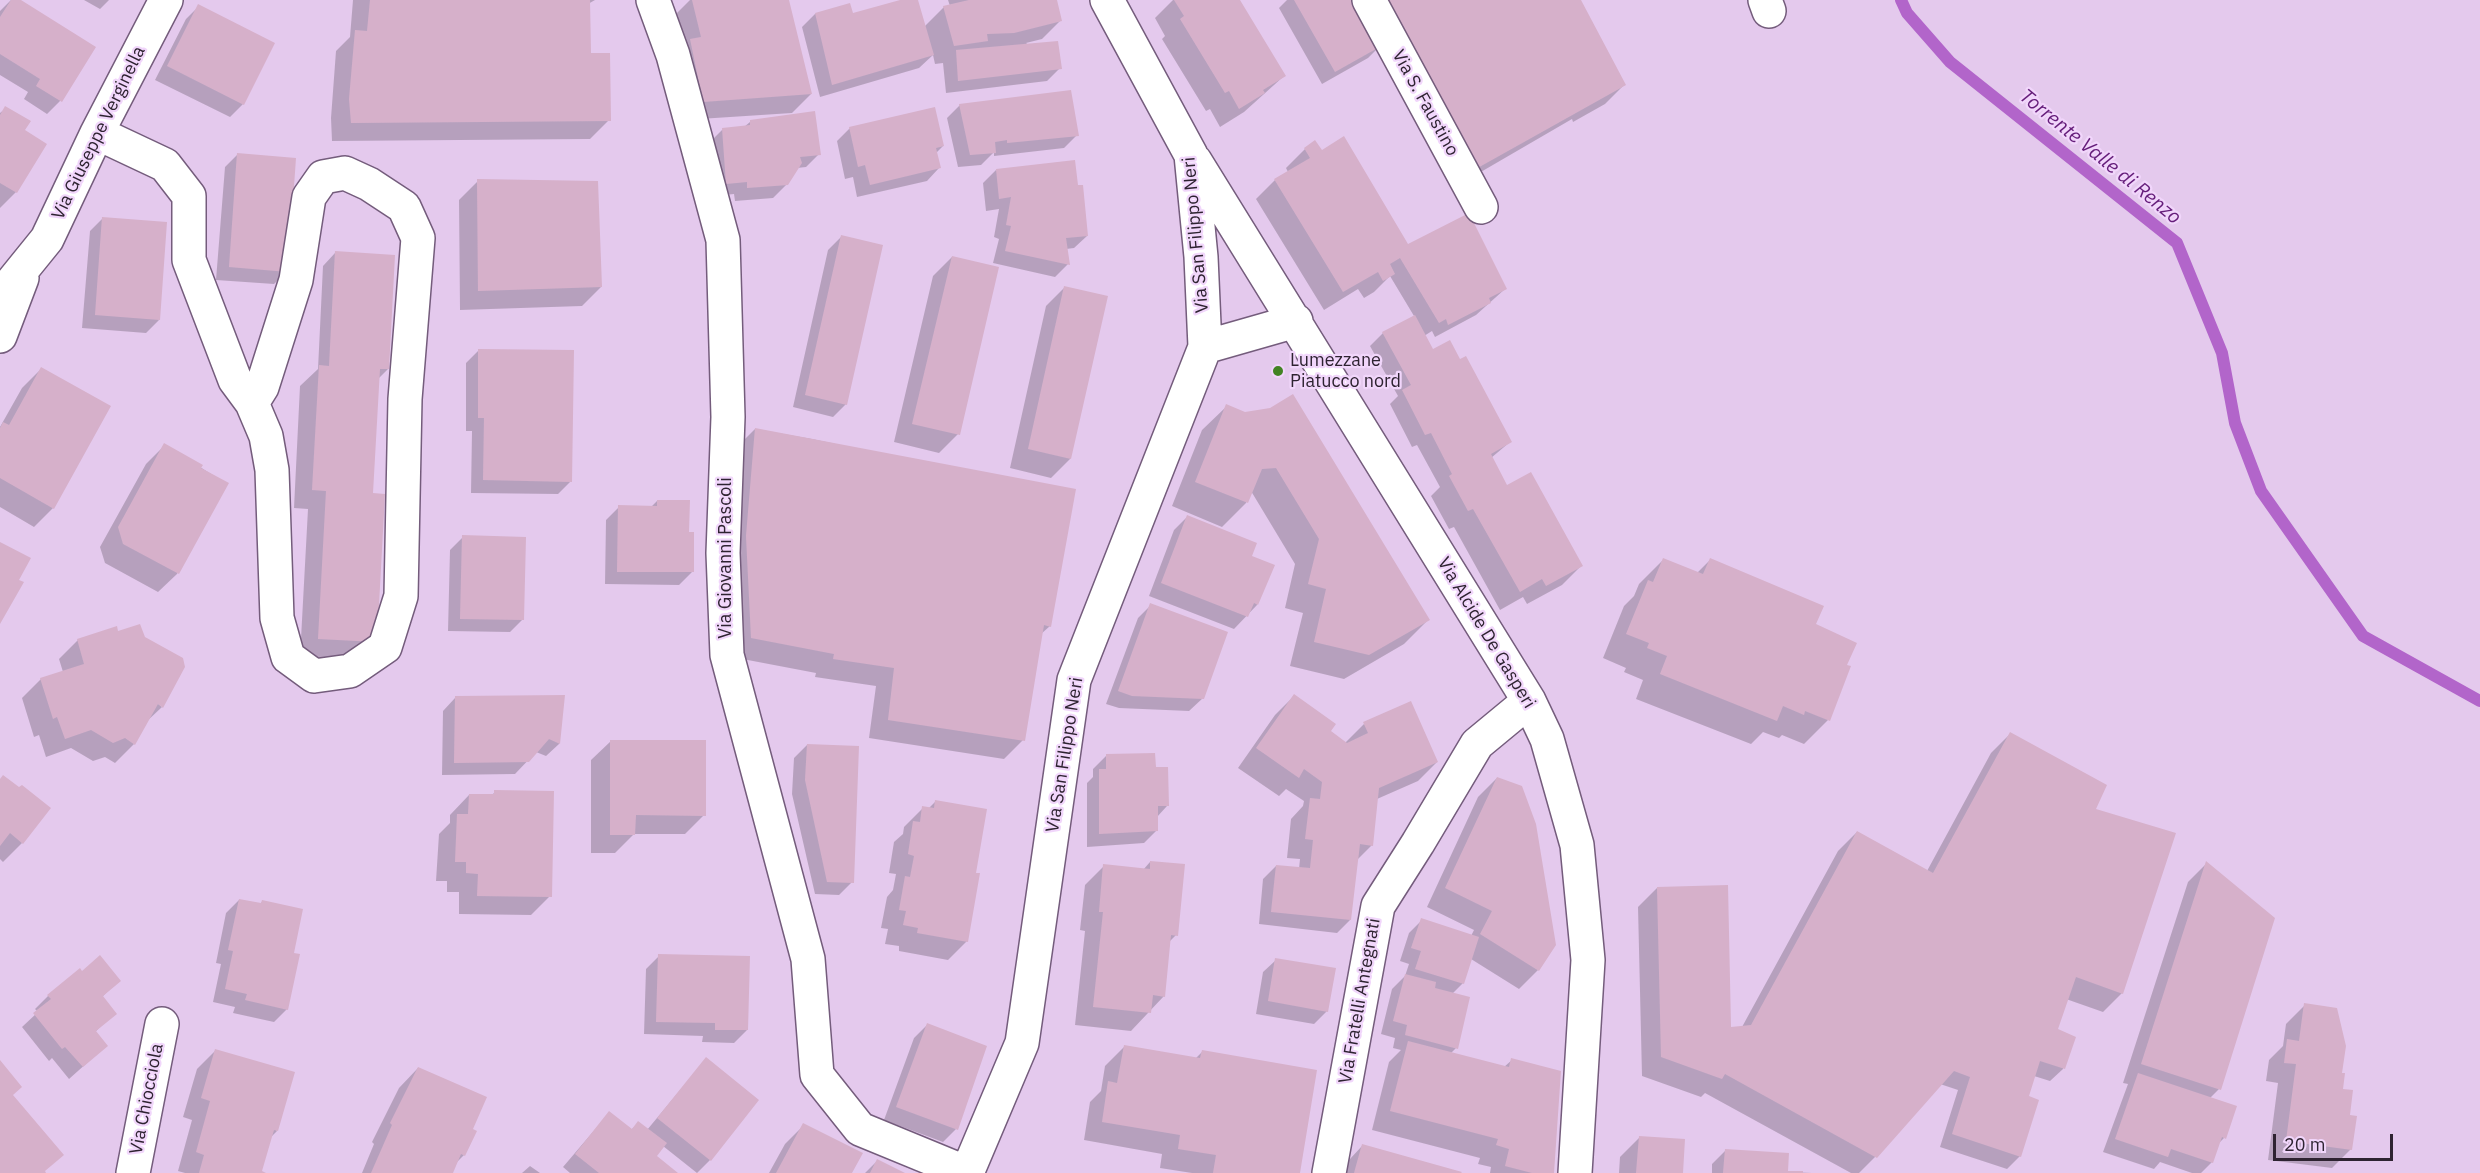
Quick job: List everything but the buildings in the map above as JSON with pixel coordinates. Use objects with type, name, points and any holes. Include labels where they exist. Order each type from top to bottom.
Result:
[{"type":"street","name":"Via Giuseppe Verginella","points":[[0,297],[47,239],[97,134],[166,0]]},
{"type":"street","name":"Via Giovanni Pascoli","points":[[653,0],[673,56],[723,240],[728,417],[723,553],[727,655],[808,959],[817,1075],[860,1129],[967,1173]]},
{"type":"street","name":"Via San Filippo Neri","points":[[967,1173],[1022,1043],[1074,680],[1205,347],[1201,256],[1191,155],[1107,0]]},
{"type":"street","name":"Via S. Faustino","points":[[1369,0],[1481,207]]},
{"type":"street","points":[[97,134],[165,165],[189,196],[189,260],[235,380],[252,403],[266,436],[272,470],[277,618],[288,657],[314,676],[350,671],[386,647],[401,596],[405,399],[418,238],[405,207],[369,184],[345,173],[323,177],[309,196],[296,280],[262,387],[252,403]]},
{"type":"street","name":"Via Alcide De Gasperi","points":[[1191,155],[1296,321],[1529,701],[1547,739],[1577,845],[1588,960],[1575,1173]]},
{"type":"street","name":"Via Giuseppe Verginella","points":[[0,336],[28,262]]},
{"type":"street","points":[[1205,347],[1296,321]]},
{"type":"street","name":"Via Fratelli Antegnati","points":[[1329,1173],[1377,906],[1419,843],[1477,744],[1529,701]]},
{"type":"street","name":"Via Chiocciola","points":[[133,1173],[162,1024]]},
{"type":"waterway","name":"Torrente Valle di Renzo","points":[[1901,0],[1907,13],[1950,62],[2177,243],[2222,353],[2235,423],[2261,491],[2363,636],[2480,701]]},
{"type":"place","name":"Lumezzane Piatucco nord","points":[[1278,371]]}]
